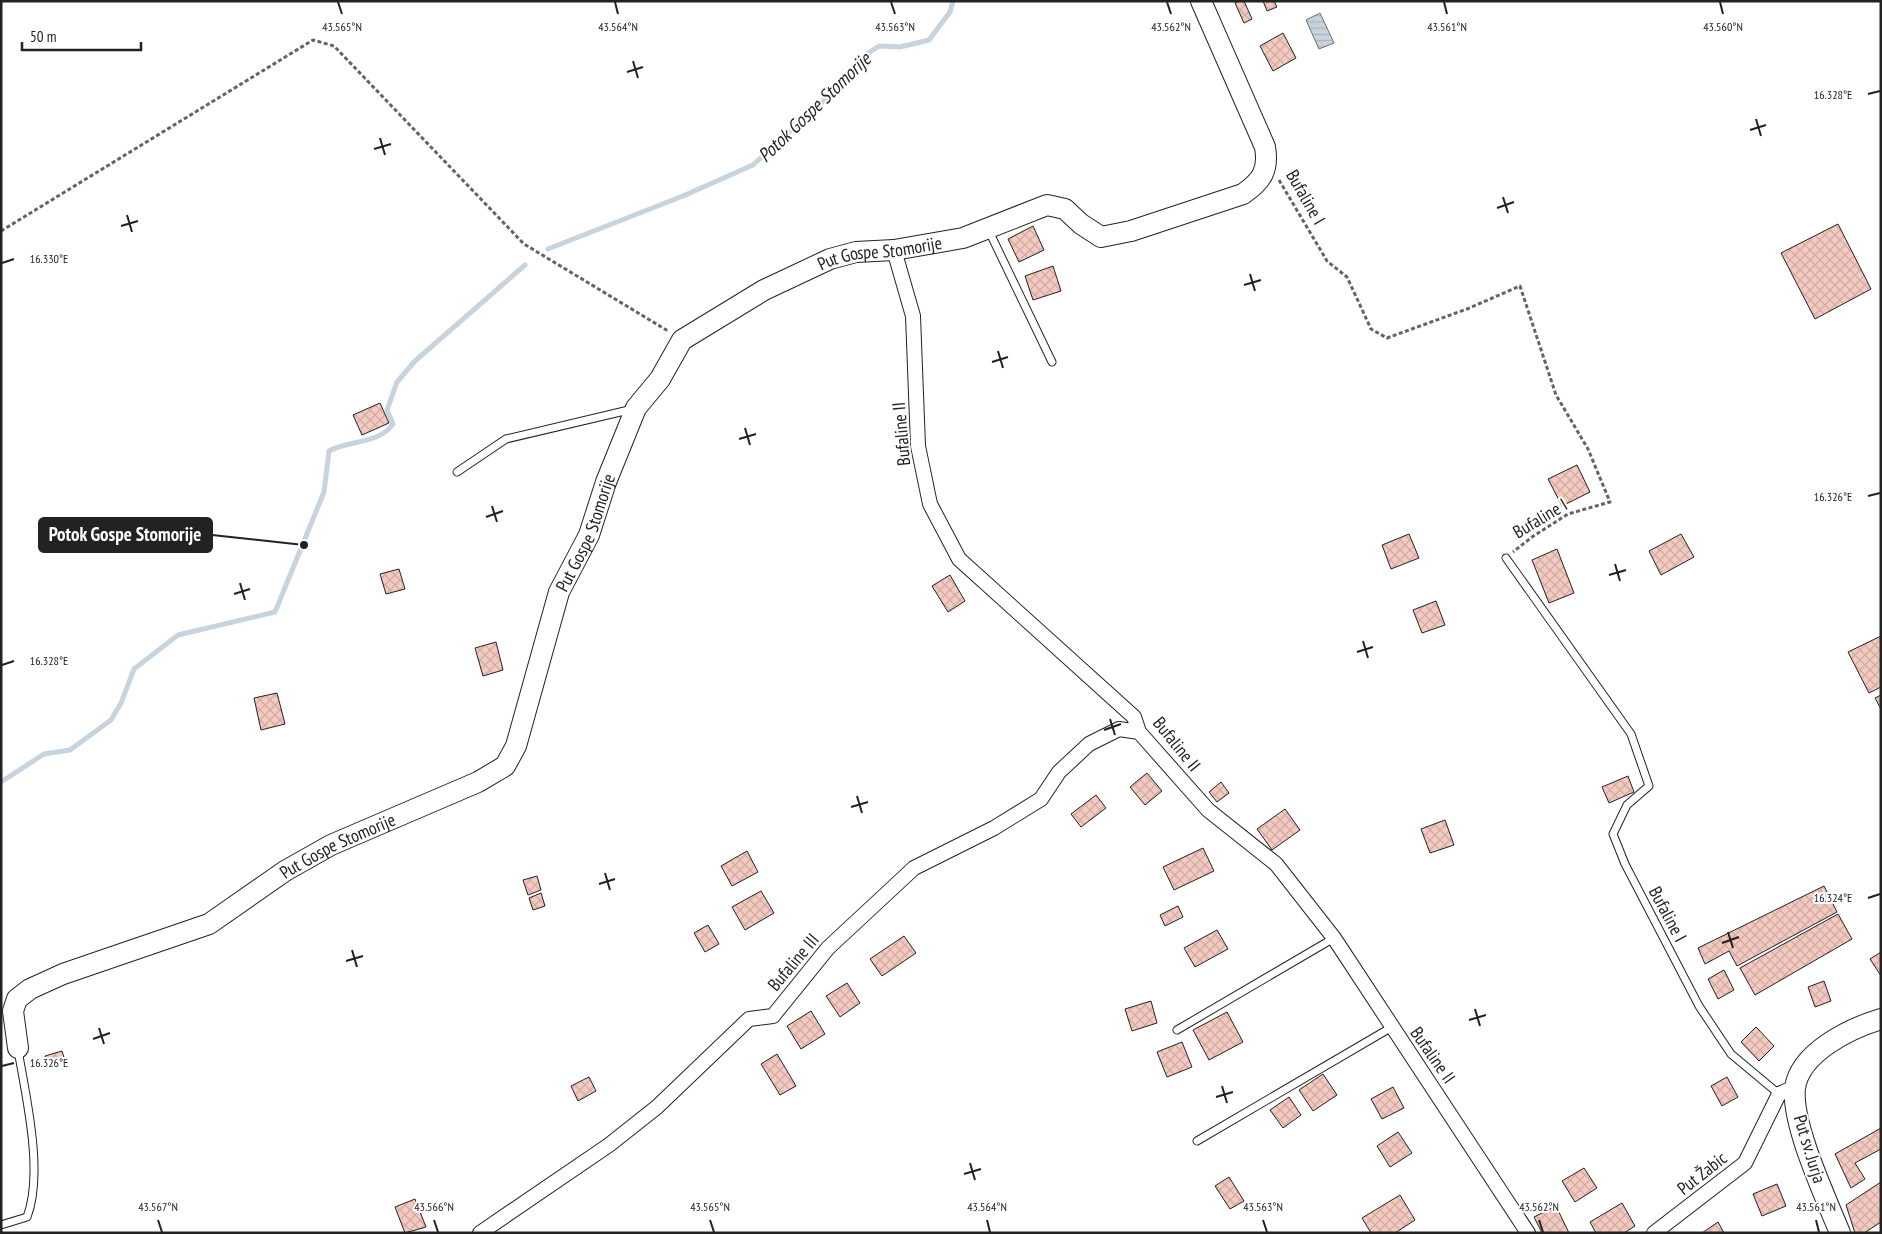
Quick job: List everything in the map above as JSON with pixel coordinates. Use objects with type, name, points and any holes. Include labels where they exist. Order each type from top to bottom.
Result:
[{"type":"street","points":[[1201,1],[1266,147],[1268,160]]},
{"type":"street","name":"Put Gospe Stomorije","points":[[18,1048],[13,1011],[17,999],[30,989],[63,974],[210,924],[285,871],[331,846],[478,782],[505,766],[516,746],[559,592],[589,536],[606,482],[636,408],[660,379],[682,340],[764,290],[830,259],[856,252],[894,250],[963,238],[1047,205],[1065,208],[1081,224],[1101,237],[1131,231],[1243,194],[1258,184],[1268,160]]},
{"type":"street","name":"Bufaline II","points":[[894,250],[913,316],[918,446],[930,504],[959,560],[1134,717],[1139,732],[1208,810],[1276,864],[1334,938],[1528,1233]]},
{"type":"street","name":"Bufaline III","points":[[480,1233],[608,1146],[657,1108],[749,1019],[773,1016],[828,948],[914,868],[994,828],[1041,799],[1059,772],[1089,744],[1119,729],[1139,732]]},
{"type":"street","points":[[1787,1091],[1804,1067],[1825,1045],[1862,1025],[1881,1019]]},
{"type":"street","name":"Put Žabic","points":[[1658,1232],[1745,1163],[1787,1091]]},
{"type":"street","name":"Put sv. Jurja","points":[[1787,1091],[1803,1139],[1840,1233]]},
{"type":"lane","points":[[988,228],[1052,362]]},
{"type":"lane","points":[[457,472],[506,439],[636,408]]},
{"type":"lane","name":"Bufaline I","points":[[1506,558],[1631,734],[1649,786],[1627,805],[1613,834],[1625,864],[1700,1006],[1731,1054],[1787,1091]]},
{"type":"lane","points":[[1177,1030],[1334,938]]},
{"type":"lane","points":[[1197,1141],[1392,1027]]},
{"type":"lane","name":"Put Gospe Stomorije","points":[[1,1225],[27,1217],[34,1187],[27,1104],[18,1048]]},
{"type":"path","points":[[1,231],[313,40],[334,46],[524,244],[682,340]]},
{"type":"path","name":"Bufaline I","points":[[1268,160],[1295,210],[1327,261],[1347,277],[1371,329],[1387,338],[1467,309],[1520,286],[1556,395],[1588,449],[1610,502],[1568,514],[1532,537],[1506,558]]},
{"type":"shaded area","points":[[1320,13],[1334,43],[1319,49],[1306,20]]},
{"type":"building","points":[[1244,1],[1252,19],[1244,23],[1235,3]]},
{"type":"building","points":[[1263,1],[1274,1],[1277,7],[1267,11]]},
{"type":"building","points":[[1283,33],[1296,58],[1273,71],[1260,46]]},
{"type":"building","points":[[1838,224],[1871,289],[1815,319],[1781,253]]},
{"type":"building","points":[[1033,226],[1044,250],[1019,262],[1008,239]]},
{"type":"building","points":[[1053,266],[1061,291],[1033,300],[1025,276]]},
{"type":"building","points":[[380,403],[389,423],[362,435],[353,415]]},
{"type":"building","points":[[1577,465],[1590,492],[1562,506],[1548,479]]},
{"type":"building","points":[[1409,534],[1419,558],[1391,569],[1382,545]]},
{"type":"building","points":[[1681,534],[1694,557],[1661,575],[1649,551]]},
{"type":"building","points":[[1557,549],[1574,593],[1549,603],[1532,560]]},
{"type":"building","points":[[399,569],[405,589],[386,594],[380,574]]},
{"type":"building","points":[[950,575],[965,601],[948,612],[932,586]]},
{"type":"building","points":[[1436,601],[1445,625],[1422,633],[1413,610]]},
{"type":"building","points":[[1881,636],[1881,687],[1869,693],[1848,652]]},
{"type":"building","points":[[496,642],[503,670],[483,676],[475,648]]},
{"type":"building","points":[[277,693],[285,724],[261,730],[254,698]]},
{"type":"building","points":[[1881,695],[1881,709],[1875,698]]},
{"type":"building","points":[[1147,773],[1162,791],[1145,805],[1130,787]]},
{"type":"building","points":[[1628,776],[1634,792],[1609,803],[1602,787]]},
{"type":"building","points":[[1221,782],[1229,793],[1217,802],[1209,792]]},
{"type":"building","points":[[1096,795],[1106,808],[1081,827],[1071,814]]},
{"type":"building","points":[[1285,809],[1300,830],[1272,850],[1257,829]]},
{"type":"building","points":[[1445,820],[1454,845],[1430,853],[1421,829]]},
{"type":"building","points":[[1203,848],[1214,871],[1174,890],[1163,867]]},
{"type":"building","points":[[747,851],[758,872],[732,886],[721,866]]},
{"type":"building","points":[[537,876],[541,890],[528,895],[523,880]]},
{"type":"building","points":[[1824,886],[1837,912],[1737,966],[1729,951],[1705,964],[1698,948]]},
{"type":"building","points":[[761,891],[774,913],[745,930],[732,907]]},
{"type":"building","points":[[541,893],[545,906],[533,910],[529,898]]},
{"type":"building","points":[[1178,906],[1183,917],[1165,926],[1160,915]]},
{"type":"building","points":[[1838,914],[1852,939],[1755,995],[1740,968]]},
{"type":"building","points":[[708,925],[719,944],[705,952],[694,933]]},
{"type":"building","points":[[1217,930],[1228,949],[1195,967],[1184,948]]},
{"type":"building","points":[[904,936],[916,953],[882,976],[870,959]]},
{"type":"building","points":[[1881,952],[1881,976],[1870,959]]},
{"type":"building","points":[[1724,970],[1734,990],[1718,999],[1708,979]]},
{"type":"building","points":[[1824,981],[1831,1001],[1815,1007],[1808,987]]},
{"type":"building","points":[[847,983],[860,1003],[840,1017],[826,996]]},
{"type":"building","points":[[1151,1001],[1157,1023],[1132,1031],[1125,1009]]},
{"type":"building","points":[[811,1011],[825,1034],[801,1049],[787,1026]]},
{"type":"building","points":[[1227,1012],[1243,1042],[1209,1060],[1193,1030]]},
{"type":"building","points":[[1756,1027],[1774,1046],[1759,1061],[1741,1042]]},
{"type":"building","points":[[1182,1042],[1192,1067],[1167,1077],[1157,1052]]},
{"type":"building","points":[[62,1051],[65,1061],[48,1066],[45,1056]]},
{"type":"building","points":[[777,1054],[796,1086],[780,1095],[761,1064]]},
{"type":"building","points":[[1323,1074],[1337,1095],[1313,1111],[1299,1090]]},
{"type":"building","points":[[589,1077],[596,1091],[578,1101],[571,1086]]},
{"type":"building","points":[[1727,1077],[1738,1097],[1722,1106],[1711,1086]]},
{"type":"building","points":[[1393,1087],[1404,1108],[1382,1119],[1371,1099]]},
{"type":"building","points":[[1289,1097],[1301,1115],[1283,1128],[1270,1110]]},
{"type":"building","points":[[1881,1128],[1881,1149],[1855,1163],[1865,1179],[1851,1188],[1835,1154]]},
{"type":"building","points":[[1398,1132],[1412,1153],[1390,1167],[1377,1146]]},
{"type":"building","points":[[1584,1168],[1597,1188],[1575,1202],[1562,1181]]},
{"type":"building","points":[[1229,1177],[1244,1201],[1230,1209],[1215,1186]]},
{"type":"building","points":[[1881,1182],[1881,1222],[1864,1233],[1855,1233],[1846,1205]]},
{"type":"building","points":[[1777,1184],[1786,1206],[1762,1216],[1753,1194]]},
{"type":"building","points":[[1400,1195],[1415,1220],[1395,1233],[1371,1233],[1362,1218]]},
{"type":"building","points":[[415,1199],[426,1227],[405,1233],[395,1207]]},
{"type":"building","points":[[1622,1203],[1635,1226],[1624,1233],[1596,1233],[1590,1222]]},
{"type":"building","points":[[1556,1206],[1569,1233],[1542,1233],[1534,1217]]},
{"type":"building","points":[[1718,1222],[1724,1233],[1702,1233]]},
{"type":"waterway","name":"Potok Gospe Stomorije","points":[[548,249],[683,196],[753,165],[854,73],[867,54],[879,46],[900,47],[929,40],[950,12],[953,1]]},
{"type":"waterway","name":"Potok Gospe Stomorije","points":[[1,782],[44,754],[70,750],[111,720],[121,703],[134,669],[178,635],[275,612],[324,492],[329,451],[372,438],[387,430],[393,424],[387,410],[397,382],[415,361],[525,265]]},
{"type":"place","name":"Potok Gospe Stomorije","points":[[304,545]]}]
